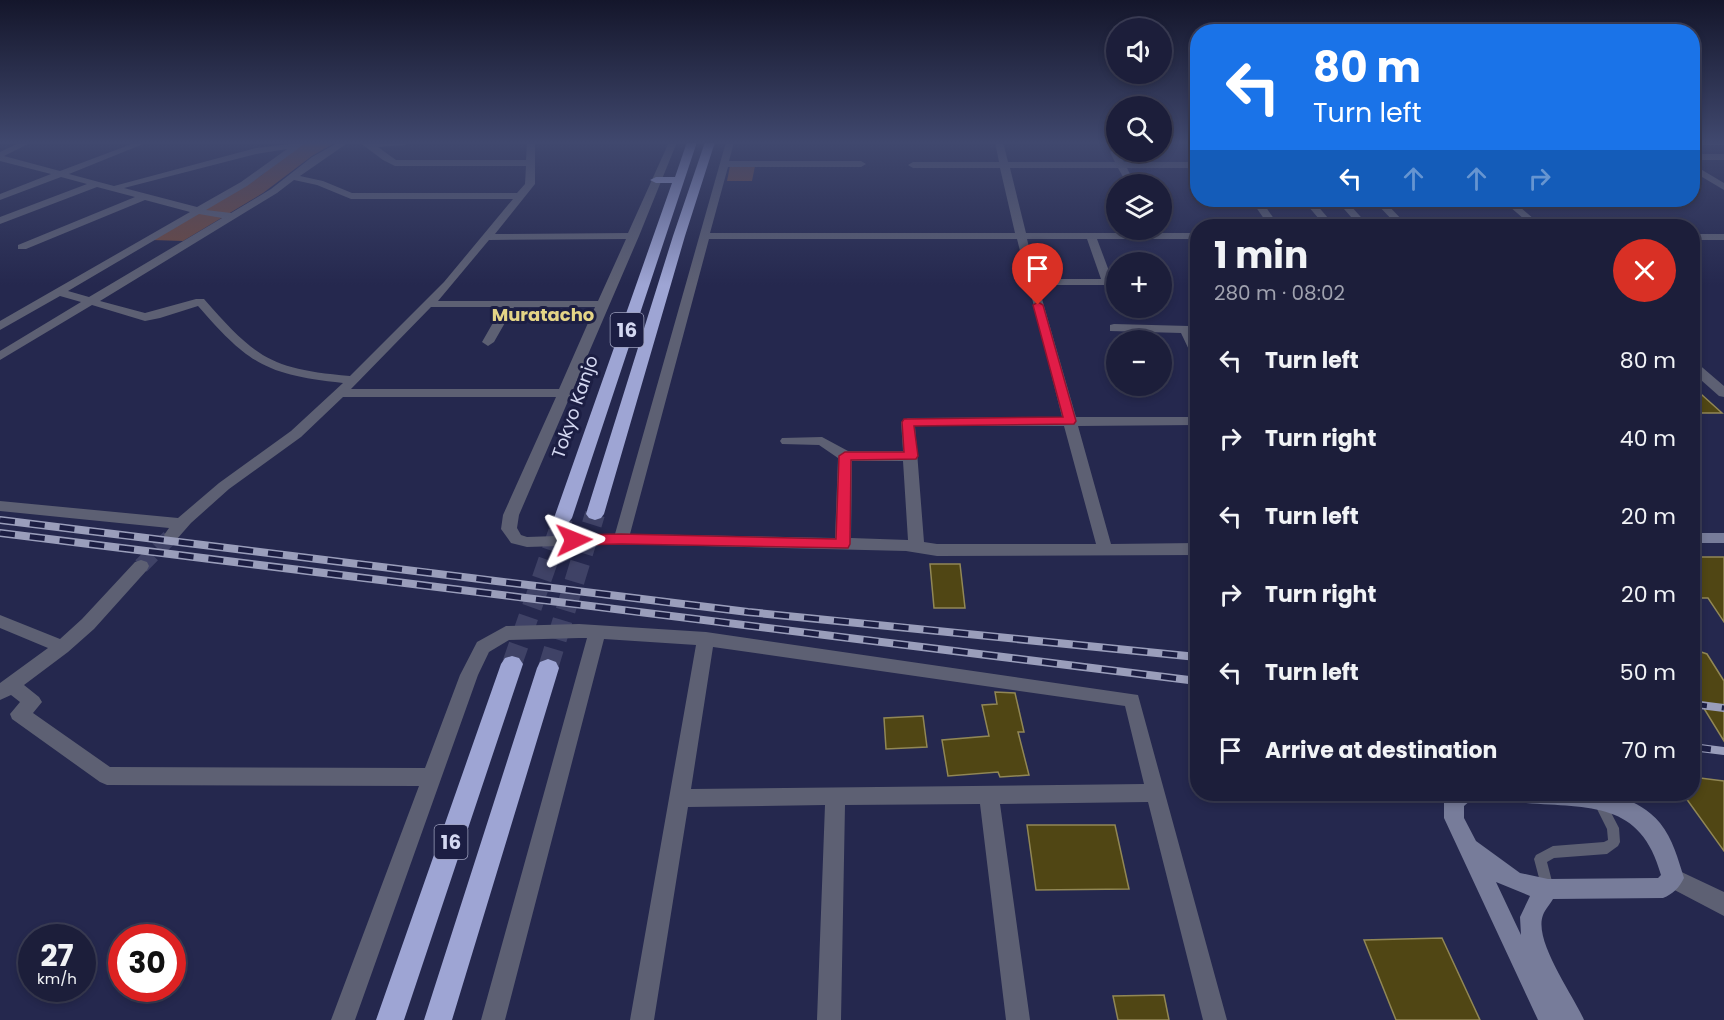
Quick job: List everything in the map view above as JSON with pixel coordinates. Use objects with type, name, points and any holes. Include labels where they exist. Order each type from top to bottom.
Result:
[{"type":"highway","name":"Tokyo Kanjo","points":[[562,518],[676,190]]},
{"type":"highway","name":"16","points":[[595,514],[694,190]]},
{"type":"highway","name":"16","points":[[390,1020],[512,664]]},
{"type":"highway","name":"16","points":[[438,1020],[548,668]]},
{"type":"street","points":[[0,197],[19,190]]},
{"type":"street","points":[[0,221],[81,190]]},
{"type":"street","points":[[122,190],[231,216]]},
{"type":"street","points":[[0,326],[6,318],[58,292],[234,190]]},
{"type":"street","points":[[0,356],[274,190]]},
{"type":"street","points":[[336,190],[351,196],[522,196]]},
{"type":"street","points":[[0,506],[177,530],[224,486],[296,434],[340,393],[428,304],[488,237],[526,190]]},
{"type":"street","points":[[653,190],[511,515],[509,529],[516,539],[527,542],[621,539],[843,544],[916,546],[937,550],[1190,549]]},
{"type":"street","points":[[621,539],[716,190]]},
{"type":"street","points":[[1011,190],[1032,282],[1105,549]]},
{"type":"street","points":[[22,247],[145,196]]},
{"type":"street","points":[[1314,207],[1324,219]]},
{"type":"street","points":[[1347,207],[1358,219]]},
{"type":"street","points":[[1385,207],[1396,219]]},
{"type":"street","points":[[1515,207],[1529,219]]},
{"type":"street","points":[[1172,234],[1190,236]]},
{"type":"street","points":[[704,236],[1106,235]]},
{"type":"street","points":[[488,237],[634,236]]},
{"type":"street","points":[[1091,236],[1106,269]]},
{"type":"street","points":[[1700,237],[1724,237]]},
{"type":"street","points":[[1032,282],[1106,282]]},
{"type":"street","points":[[58,292],[145,317],[156,316],[200,301],[228,333],[258,359],[289,372],[353,380]]},
{"type":"street","points":[[428,304],[603,304]]},
{"type":"street","points":[[488,342],[510,304]]},
{"type":"street","points":[[1114,328],[1185,329],[1190,339]]},
{"type":"street","points":[[1700,372],[1724,393]]},
{"type":"street","points":[[340,393],[564,393]]},
{"type":"street","points":[[916,546],[908,422],[1190,421]]},
{"type":"street","points":[[787,441],[822,441],[845,456],[911,456]]},
{"type":"street","points":[[843,544],[845,456]]},
{"type":"street","points":[[1700,538],[1724,538]]},
{"type":"street","points":[[141,566],[88,624],[62,647],[5,689],[33,702],[19,714],[107,776],[432,777]]},
{"type":"street","points":[[0,621],[62,647]]},
{"type":"street","points":[[343,1020],[469,675],[483,647],[506,633],[550,630],[706,639],[1132,700],[1215,1020]]},
{"type":"street","points":[[493,1020],[597,633]]},
{"type":"street","points":[[642,1020],[706,639]]},
{"type":"street","points":[[680,798],[1156,793]]},
{"type":"street","points":[[989,795],[1018,1020]]},
{"type":"street","points":[[829,1020],[835,796]]},
{"type":"street","points":[[1455,801],[1454,818],[1550,1020]]},
{"type":"street","points":[[1599,801],[1626,807],[1654,830],[1671,864],[1673,878]]},
{"type":"street","points":[[1466,842],[1506,878],[1527,887],[1548,889],[1663,888],[1673,878]]},
{"type":"street","points":[[1673,878],[1713,897],[1724,905]]},
{"type":"street","points":[[1548,889],[1530,919],[1533,937],[1535,946],[1572,1020]]},
{"type":"lane","points":[[1548,889],[1540,859],[1553,852],[1607,848],[1614,842],[1613,828],[1599,801]]},
{"type":"shaded area","points":[[237,190],[268,190],[183,241],[152,240]]},
{"type":"building","points":[[1700,393],[1722,413],[1700,413]]},
{"type":"building","points":[[1700,557],[1724,557],[1724,622],[1708,598],[1700,598]]},
{"type":"building","points":[[930,564],[960,564],[965,608],[934,608]]},
{"type":"building","points":[[1700,652],[1707,654],[1724,681],[1724,741],[1700,702]]},
{"type":"building","points":[[995,692],[1015,693],[1024,732],[1018,732],[1029,775],[1000,777],[998,772],[948,776],[942,740],[989,736],[982,705],[997,704]]},
{"type":"building","points":[[923,716],[927,747],[886,749],[884,718]]},
{"type":"building","points":[[1700,778],[1724,781],[1724,851],[1688,801],[1700,801]]},
{"type":"building","points":[[1027,825],[1115,825],[1129,889],[1036,890]]},
{"type":"building","points":[[1442,938],[1480,1020],[1396,1020],[1364,940]]},
{"type":"building","points":[[1164,995],[1169,1020],[1118,1020],[1113,996]]},
{"type":"tunnel","points":[[548,668],[595,514]]},
{"type":"tunnel","points":[[512,664],[563,518]]},
{"type":"tunnel","points":[[141,566],[172,535]]},
{"type":"railway","points":[[0,520],[748,612],[1190,656]]},
{"type":"railway","points":[[0,533],[1190,680]]},
{"type":"railway","points":[[1700,705],[1724,708]]},
{"type":"railway","points":[[1700,748],[1724,751]]},
{"type":"district","name":"Muratacho","points":[[543,315]]},
{"type":"route","points":[[574,540],[843,544],[845,456],[911,456],[908,422],[1070,421],[1038,305]]}]
